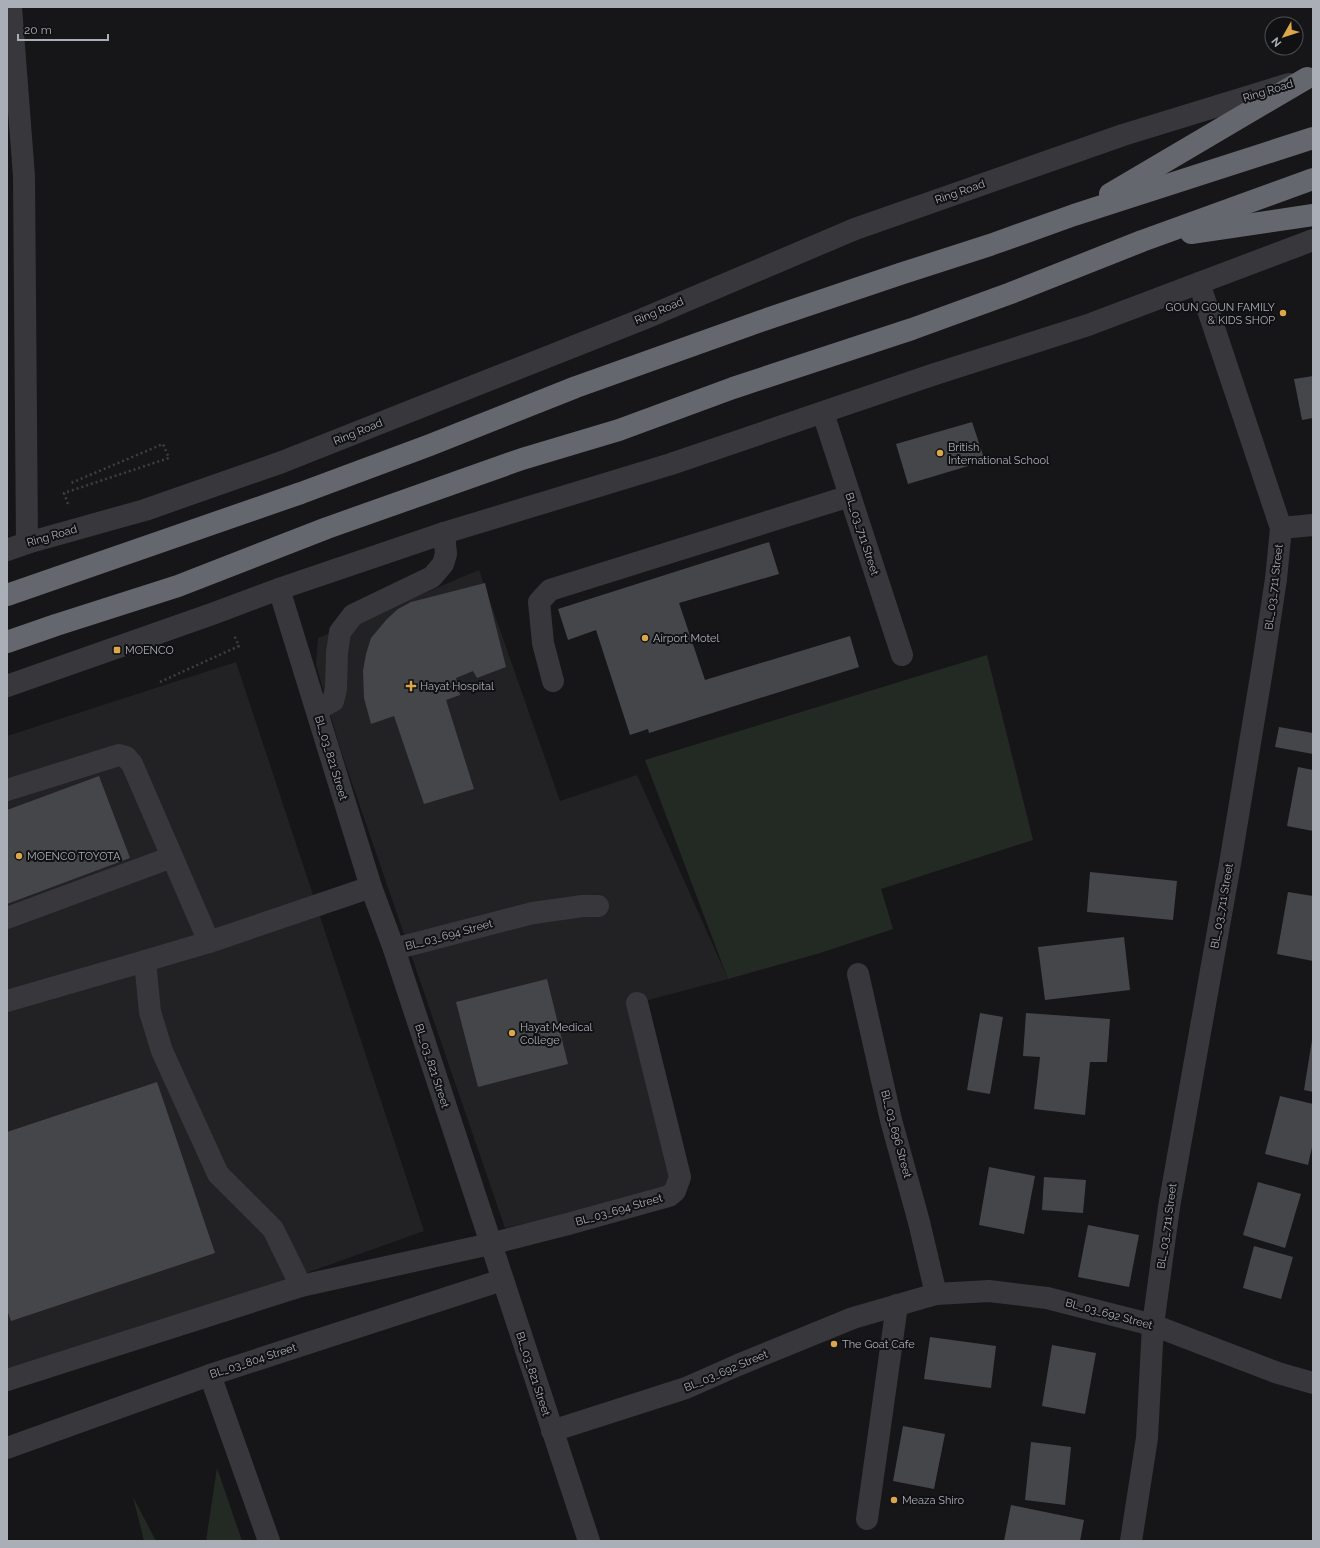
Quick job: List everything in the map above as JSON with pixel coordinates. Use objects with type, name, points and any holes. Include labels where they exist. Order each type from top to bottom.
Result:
[{"type":"highway","points":[[1074,215],[1310,78]]},
{"type":"highway","points":[[7,596],[301,493],[430,445],[576,387],[746,327],[896,275],[990,245],[1074,215],[1313,138]]},
{"type":"highway","points":[[7,642],[178,586],[327,528],[522,459],[619,430],[733,388],[912,329],[1011,293],[1142,241],[1313,179]]},
{"type":"highway","points":[[1142,241],[1313,215]]},
{"type":"street","points":[[11,7],[14,139],[24,176],[27,543]]},
{"type":"street","name":"Ring Road","points":[[7,550],[145,510],[282,462],[643,318],[855,229],[1123,135],[1310,78]]},
{"type":"street","points":[[7,686],[279,589],[444,533],[671,464],[932,375],[1088,326],[1313,240]]},
{"type":"street","name":"BL_03_711 Street","points":[[1131,1541],[1147,1438],[1153,1325],[1169,1207],[1231,858],[1274,593],[1281,528],[1199,283]]},
{"type":"street","name":"BL_03_711 Street","points":[[823,413],[902,655]]},
{"type":"street","points":[[553,681],[542,643],[539,602],[550,590],[850,496]]},
{"type":"street","points":[[1281,528],[1313,525]]},
{"type":"street","points":[[317,710],[333,701],[336,688],[340,632],[353,615],[432,577],[443,564],[446,554],[444,533]]},
{"type":"street","name":"BL_03_821 Street","points":[[279,589],[371,887],[394,950],[589,1541]]},
{"type":"street","points":[[7,790],[119,755],[126,757],[132,764],[209,942]]},
{"type":"street","points":[[7,918],[172,857]]},
{"type":"street","points":[[7,1001],[209,942],[371,887]]},
{"type":"street","name":"BL_03_694 Street","points":[[394,950],[533,913],[584,906],[598,906]]},
{"type":"street","points":[[145,961],[150,1012],[162,1051],[218,1174],[273,1229],[301,1286]]},
{"type":"street","name":"BL_03_696 Street","points":[[858,974],[892,1120],[936,1294]]},
{"type":"street","name":"BL_03_694 Street","points":[[7,1380],[301,1286],[490,1244],[669,1196],[675,1191],[680,1176],[637,1003]]},
{"type":"street","name":"BL_03_804 Street","points":[[7,1448],[210,1375],[502,1280]]},
{"type":"street","name":"BL_03_692 Street","points":[[552,1431],[686,1388],[853,1318],[936,1294],[990,1291],[1048,1298],[1153,1325],[1278,1373],[1313,1383]]},
{"type":"street","points":[[867,1519],[897,1305]]},
{"type":"street","points":[[210,1375],[269,1541]]},
{"type":"shaded area","points":[[479,570],[560,801],[637,775],[728,979],[637,1003],[675,1191],[505,1228],[341,751],[316,665],[318,638]]},
{"type":"shaded area","points":[[987,655],[1033,840],[881,889],[893,929],[820,953],[728,979],[645,760]]},
{"type":"shaded area","points":[[236,662],[424,1231],[7,1380],[7,736]]},
{"type":"shaded area","points":[[217,1468],[242,1541],[206,1541]]},
{"type":"shaded area","points":[[133,1497],[156,1541],[144,1541]]},
{"type":"building","points":[[1313,376],[1313,418],[1302,420],[1294,379]]},
{"type":"building","name":"British International School","points":[[972,422],[985,461],[908,484],[896,444]]},
{"type":"building","name":"Airport Motel","points":[[769,542],[779,574],[679,603],[705,680],[850,636],[859,667],[649,733],[648,729],[630,735],[596,630],[568,640],[558,609]]},
{"type":"building","name":"Hayat Hospital","points":[[485,583],[506,667],[477,678],[473,671],[456,678],[460,695],[446,700],[474,789],[424,804],[394,716],[371,724],[364,698],[363,671],[366,654],[371,638],[387,619],[398,609],[411,602]]},
{"type":"building","points":[[1279,727],[1313,733],[1313,754],[1275,747]]},
{"type":"building","points":[[1298,767],[1313,770],[1313,831],[1287,826]]},
{"type":"building","points":[[99,776],[130,858],[7,904],[7,810]]},
{"type":"building","points":[[1090,872],[1177,881],[1173,920],[1087,912]]},
{"type":"building","points":[[1288,892],[1313,896],[1313,961],[1277,954]]},
{"type":"building","points":[[1124,937],[1130,990],[1045,1000],[1038,947]]},
{"type":"building","name":"Hayat Medical College","points":[[547,979],[568,1064],[478,1087],[456,1002]]},
{"type":"building","points":[[980,1013],[1003,1017],[990,1094],[967,1090]]},
{"type":"building","points":[[1026,1013],[1110,1019],[1107,1062],[1090,1062],[1085,1115],[1034,1109],[1040,1057],[1023,1056]]},
{"type":"building","points":[[1313,1040],[1313,1092],[1304,1090]]},
{"type":"building","points":[[157,1082],[215,1253],[11,1321],[7,1310],[7,1132]]},
{"type":"building","points":[[1280,1096],[1313,1104],[1313,1143],[1308,1165],[1265,1154]]},
{"type":"building","points":[[989,1167],[1035,1176],[1024,1234],[979,1225]]},
{"type":"building","points":[[1044,1177],[1086,1180],[1083,1213],[1042,1210]]},
{"type":"building","points":[[1258,1182],[1301,1194],[1285,1248],[1243,1235]]},
{"type":"building","points":[[1088,1225],[1139,1235],[1129,1287],[1078,1277]]},
{"type":"building","points":[[1254,1246],[1293,1257],[1281,1299],[1243,1288]]},
{"type":"building","points":[[930,1337],[996,1346],[991,1388],[924,1379]]},
{"type":"building","points":[[1052,1345],[1096,1353],[1085,1414],[1042,1406]]},
{"type":"building","points":[[903,1426],[945,1434],[934,1489],[893,1481]]},
{"type":"building","points":[[1031,1442],[1071,1447],[1065,1505],[1025,1500]]},
{"type":"building","points":[[1011,1505],[1084,1520],[1080,1541],[1004,1541]]},
{"type":"place","name":"GOUN GOUN FAMILY & KIDS SHOP","points":[[1283,313]]},
{"type":"place","name":"British International School","points":[[940,453]]},
{"type":"place","name":"Airport Motel","points":[[645,638]]},
{"type":"place","name":"MOENCO","points":[[117,650]]},
{"type":"place","name":"Hayat Hospital","points":[[411,686]]},
{"type":"place","name":"MOENCO TOYOTA","points":[[19,856]]},
{"type":"place","name":"Hayat Medical College","points":[[512,1033]]},
{"type":"place","name":"The Goat Cafe","points":[[834,1344]]},
{"type":"place","name":"Meaza Shiro","points":[[894,1500]]}]
